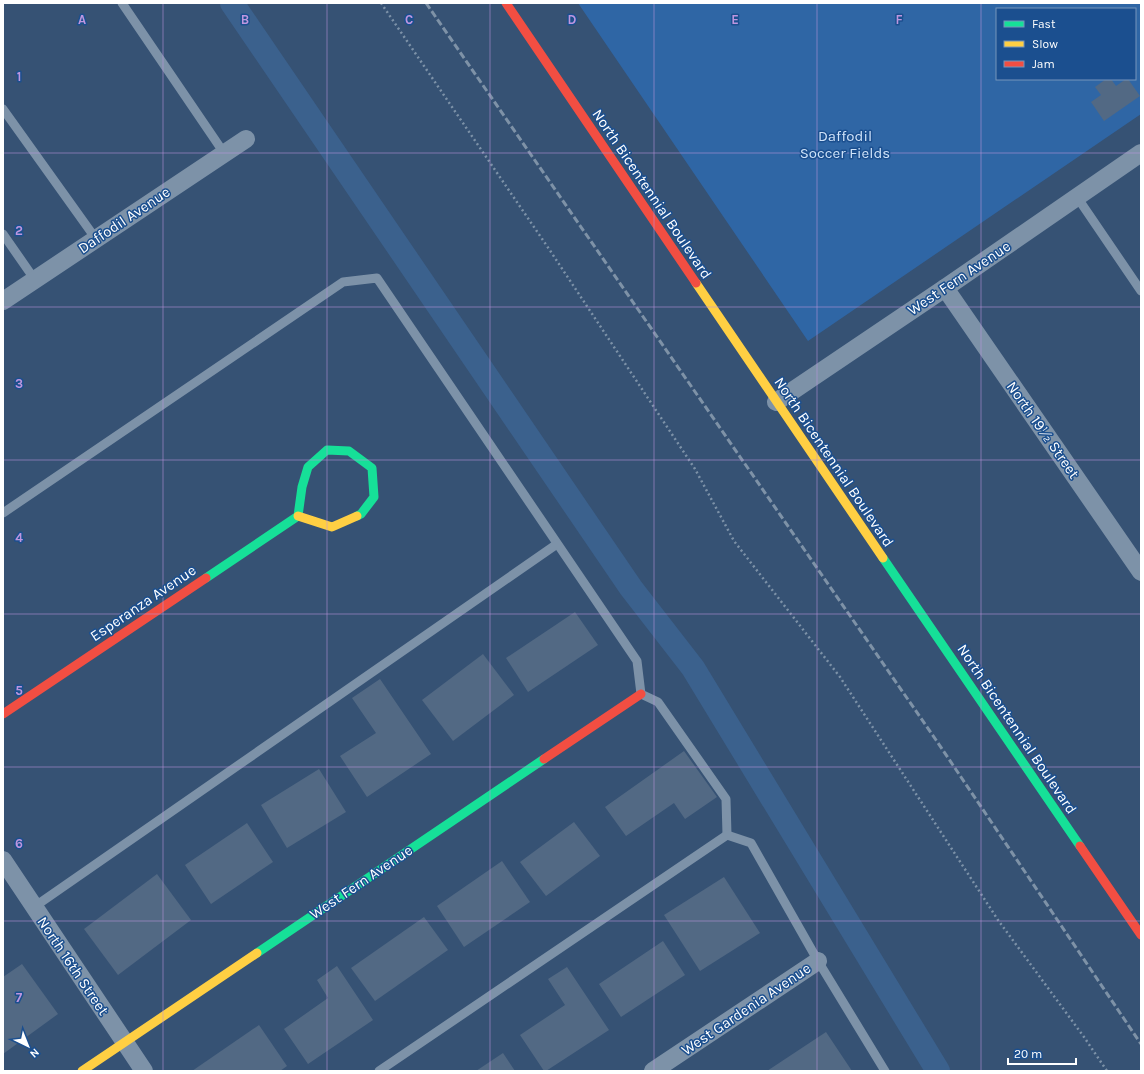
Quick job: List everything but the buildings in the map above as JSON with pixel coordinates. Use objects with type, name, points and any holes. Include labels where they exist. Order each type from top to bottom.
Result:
[{"type":"street","name":"North Bicentennial Boulevard","points":[[506,3],[776,402],[1141,935]]},
{"type":"street","name":"Daffodil Avenue","points":[[3,300],[246,139]]},
{"type":"street","name":"West Fern Avenue","points":[[776,402],[1141,153]]},
{"type":"street","name":"North 19½ Street","points":[[945,288],[1141,572]]},
{"type":"street","points":[[327,450],[349,451],[372,468],[374,497],[361,514],[332,527],[298,516],[302,487],[308,467],[327,450]]},
{"type":"street","name":"Esperanza Avenue","points":[[3,714],[298,516]]},
{"type":"street","name":"West Fern Avenue","points":[[82,1071],[641,694]]},
{"type":"street","name":"North 16th Street","points":[[3,860],[144,1071]]},
{"type":"street","name":"West Gardenia Avenue","points":[[653,1071],[818,961]]},
{"type":"lane","points":[[122,3],[224,153]]},
{"type":"lane","points":[[3,109],[96,239]]},
{"type":"lane","points":[[1077,197],[1141,291]]},
{"type":"lane","points":[[3,234],[34,280]]},
{"type":"lane","points":[[3,513],[343,282],[377,278],[637,661],[641,694],[658,702],[726,798],[727,835]]},
{"type":"lane","points":[[34,907],[557,544]]},
{"type":"lane","points":[[727,835],[751,843],[818,961],[885,1071]]},
{"type":"lane","points":[[379,1071],[727,835]]},
{"type":"path","points":[[381,3],[553,256],[690,462],[734,541],[840,677],[998,920],[1084,1037],[1107,1071]]},
{"type":"green space","name":"Daffodil Soccer Fields","points":[[578,3],[1141,3],[1141,114],[808,341]]},
{"type":"waterway","points":[[232,3],[631,588],[693,668],[938,1071]]},
{"type":"railway","points":[[426,3],[936,740],[1141,1044]]},
{"type":"traffic: fast","points":[[206,578],[298,516],[302,487],[308,467],[327,450],[349,451],[372,468],[374,497],[361,514],[357,516]]},
{"type":"traffic: fast","points":[[883,558],[1080,846]]},
{"type":"traffic: fast","points":[[257,953],[544,759]]},
{"type":"traffic: slow","points":[[696,283],[883,558]]},
{"type":"traffic: slow","points":[[298,516],[332,527],[357,516]]},
{"type":"traffic: slow","points":[[82,1071],[257,953]]},
{"type":"traffic: jam","points":[[506,3],[696,283]]},
{"type":"traffic: jam","points":[[3,714],[206,578]]},
{"type":"traffic: jam","points":[[544,759],[641,694]]},
{"type":"traffic: jam","points":[[1080,846],[1141,935]]}]
